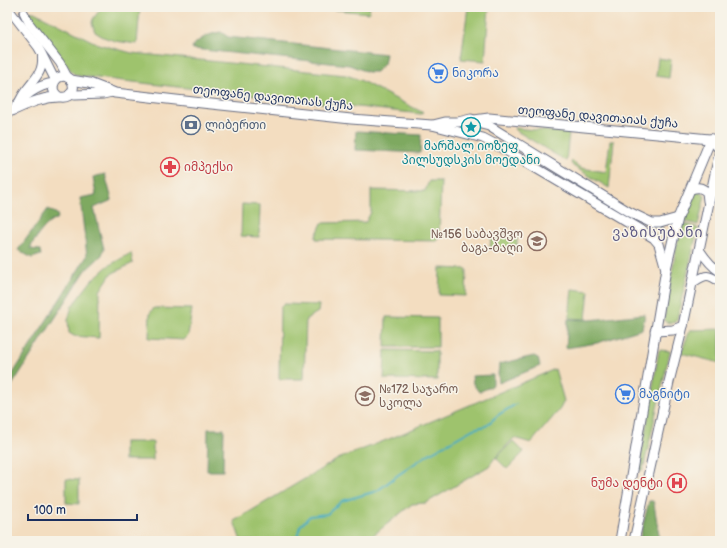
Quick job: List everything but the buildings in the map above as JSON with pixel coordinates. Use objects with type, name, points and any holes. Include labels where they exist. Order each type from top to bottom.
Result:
[{"type":"main road","points":[[61,77],[70,79],[73,86],[70,94],[64,97],[40,100],[9,113],[19,101],[30,92],[54,82],[61,77]]},
{"type":"main road","name":"თეოფანე დავითაიას ქუჩა","points":[[70,79],[89,83],[112,92],[351,119],[432,125],[484,138],[654,238],[659,244],[666,269]]},
{"type":"main road","points":[[54,82],[53,89],[59,97]]},
{"type":"main road","name":"თეოფანე დავითაიას ქუჩა","points":[[70,94],[102,94],[112,92]]},
{"type":"main road","name":"თეოფანე დავითაიას ქუჩა","points":[[432,125],[445,122],[473,121],[489,118],[715,140]]},
{"type":"main road","points":[[470,134],[477,131],[478,128],[473,121]]},
{"type":"main road","points":[[473,121],[489,126],[629,212],[652,223],[660,223],[678,218]]},
{"type":"main road","points":[[620,541],[666,269],[678,218],[715,140]]},
{"type":"main road","points":[[634,541],[667,390],[683,326],[720,150],[715,140]]},
{"type":"main road","points":[[691,189],[698,187],[708,192],[708,204]]},
{"type":"main road","points":[[656,331],[674,330],[683,326]]},
{"type":"main road","points":[[631,475],[648,478]]},
{"type":"street","points":[[10,10],[19,16],[25,10],[29,23],[60,63],[70,79]]},
{"type":"street","points":[[10,10],[42,54],[54,82]]},
{"type":"street","points":[[19,101],[39,74],[43,65],[42,54]]},
{"type":"street","points":[[699,249],[709,263],[720,272]]},
{"type":"street","points":[[692,283],[708,275],[720,282]]},
{"type":"green space","points":[[102,7],[140,7],[137,44],[115,41],[103,37],[95,32],[92,23],[93,19]]},
{"type":"green space","points":[[306,7],[370,7],[369,13]]},
{"type":"green space","points":[[468,7],[489,7],[485,61],[461,59]]},
{"type":"green space","points":[[29,12],[34,12],[98,44],[132,53],[346,75],[360,80],[423,113],[421,114],[79,76],[74,74],[27,17]]},
{"type":"green space","points":[[221,32],[228,37],[386,54],[384,64],[376,72],[368,72],[349,65],[193,49],[192,47],[201,39]]},
{"type":"green space","points":[[658,58],[671,60],[669,78],[656,76]]},
{"type":"green space","points":[[514,128],[569,133],[566,161],[515,130]]},
{"type":"green space","points":[[356,131],[421,135],[420,153],[355,150]]},
{"type":"green space","points":[[610,141],[614,141],[609,188],[573,166],[571,163],[572,160],[581,168],[606,172]]},
{"type":"green space","points":[[105,174],[112,200],[94,208],[104,249],[102,255],[86,270],[7,393],[7,383],[87,256],[80,198],[96,195],[93,177]]},
{"type":"green space","points":[[429,181],[441,181],[439,238],[436,241],[316,239],[322,223],[366,222],[371,212],[371,190],[425,191]]},
{"type":"green space","points":[[696,191],[699,191],[705,196],[698,225],[684,221]]},
{"type":"green space","points":[[242,204],[260,205],[259,237],[241,236]]},
{"type":"green space","points":[[48,209],[57,214],[58,218],[49,223],[35,240],[30,249],[40,250],[41,255],[32,258],[18,250]]},
{"type":"green space","points":[[683,223],[698,228],[677,319],[675,322],[671,323],[666,322],[664,319],[678,238]]},
{"type":"green space","points":[[491,236],[517,236],[517,249],[490,249]]},
{"type":"green space","points":[[131,253],[133,263],[111,274],[100,291],[99,338],[74,336],[69,333],[68,320],[72,306],[92,280],[108,266]]},
{"type":"green space","points":[[440,268],[467,269],[466,296],[439,295]]},
{"type":"green space","points":[[572,289],[589,291],[586,319],[569,318]]},
{"type":"green space","points":[[284,304],[319,305],[318,312],[306,319],[304,379],[279,379],[280,308]]},
{"type":"green space","points":[[154,308],[192,309],[188,336],[184,340],[149,338],[150,313]]},
{"type":"green space","points":[[645,314],[642,329],[597,343],[566,348],[568,319],[590,320]]},
{"type":"green space","points":[[386,317],[438,318],[438,347],[385,347]]},
{"type":"green space","points":[[720,329],[720,363],[681,353],[690,330]]},
{"type":"green space","points":[[385,350],[437,351],[437,380],[384,379]]},
{"type":"green space","points":[[659,350],[670,351],[643,470],[639,470]]},
{"type":"green space","points":[[534,356],[538,358],[540,366],[499,383],[499,364]]},
{"type":"green space","points":[[555,369],[564,401],[560,409],[531,443],[514,438],[489,466],[426,503],[412,504],[366,541],[241,541],[234,521],[338,459]]},
{"type":"green space","points":[[493,375],[492,386],[479,392],[473,384],[472,376]]},
{"type":"green space","points":[[208,429],[224,429],[223,471],[207,471]]},
{"type":"green space","points":[[513,441],[524,452],[507,469],[496,458]]},
{"type":"green space","points":[[124,442],[153,442],[153,460],[124,460]]},
{"type":"green space","points":[[66,479],[79,480],[79,504],[66,503]]},
{"type":"green space","points":[[649,501],[653,501],[654,504],[660,541],[639,541]]},
{"type":"waterway","points":[[294,541],[297,538],[300,526],[310,516],[327,514],[342,501],[377,491],[427,455],[473,429],[486,426],[498,415],[516,404]]},
{"type":"place","name":"ნიკორა","points":[[438,73]]},
{"type":"place","name":"ლიბერთი","points":[[191,125]]},
{"type":"place","name":"მარშალ იოზეფ პილსუდსკის მოედანი","points":[[471,127]]},
{"type":"place","name":"იმპექსი","points":[[170,167]]},
{"type":"place","name":"№156 საბავშვო ბაგა-ბაღი","points":[[537,241]]},
{"type":"place","name":"მაგნიტი","points":[[625,394]]},
{"type":"place","name":"№172 საჯარო სკოლა","points":[[365,396]]},
{"type":"place","name":"ნუმა დენტი","points":[[677,483]]},
{"type":"district","name":"ვაზისუბანი","points":[[658,232]]}]
